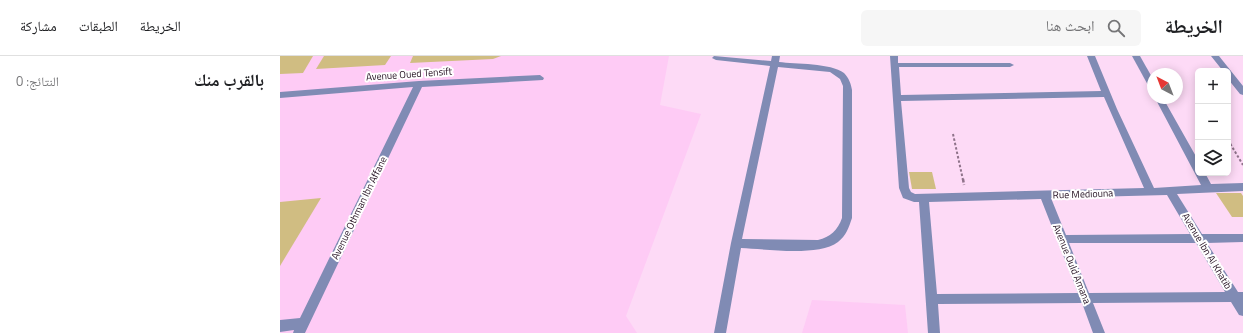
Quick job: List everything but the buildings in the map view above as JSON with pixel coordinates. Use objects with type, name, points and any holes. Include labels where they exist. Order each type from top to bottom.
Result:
[{"type":"street","points":[[1091,56],[1151,192]]},
{"type":"street","points":[[1136,56],[1147,76]]},
{"type":"street","points":[[1215,56],[1224,68]]},
{"type":"street","points":[[716,58],[775,59],[831,70],[839,73],[847,84],[848,90],[847,218],[845,226],[837,238],[822,245],[811,246],[736,242]]},
{"type":"street","points":[[720,333],[736,242],[775,59]]},
{"type":"street","points":[[934,333],[924,199],[910,197],[907,195],[904,188],[894,60],[1010,65]]},
{"type":"street","points":[[1231,77],[1243,92]]},
{"type":"street","name":"Avenue Oued Tensift","points":[[280,95],[419,84],[540,78]]},
{"type":"street","name":"Avenue Othman Ibn Affane","points":[[301,328],[419,84]]},
{"type":"street","points":[[897,98],[1107,94]]},
{"type":"street","points":[[1162,104],[1195,163]]},
{"type":"street","points":[[1202,176],[1208,188]]},
{"type":"street","name":"Rue Mediouna","points":[[924,199],[1151,192],[1243,187]]},
{"type":"street","name":"Avenue Ibn Al Khatib","points":[[1170,191],[1199,238],[1239,297],[1243,310]]},
{"type":"street","name":"Avenue Ould Amana","points":[[1045,195],[1099,333]]},
{"type":"street","points":[[1062,239],[1243,238]]},
{"type":"street","points":[[931,299],[1239,297]]},
{"type":"street","points":[[280,326],[301,328]]},
{"type":"path","points":[[953,134],[967,197]]},
{"type":"path","points":[[1231,145],[1243,165]]},
{"type":"shaded area","points":[[280,56],[669,56],[660,105],[701,114],[626,316],[637,333],[280,333]]},
{"type":"shaded area","points":[[812,300],[905,305],[908,333],[802,333]]}]
